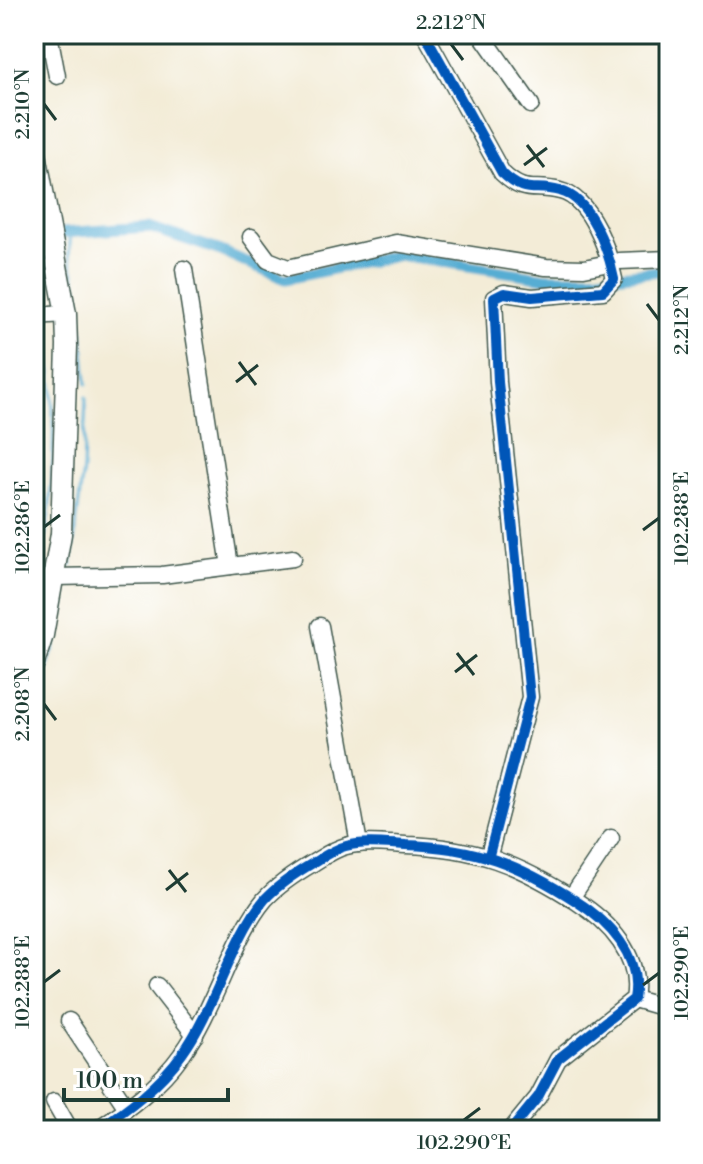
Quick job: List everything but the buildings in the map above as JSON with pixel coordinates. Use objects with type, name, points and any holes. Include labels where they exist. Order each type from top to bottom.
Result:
[{"type":"main road","points":[[34,143],[66,314],[66,462],[54,577],[34,663]]},
{"type":"street","points":[[49,34],[57,76]]},
{"type":"street","points":[[425,34],[502,173],[517,187],[567,194],[600,232],[612,270],[603,291],[532,297],[504,293],[494,298],[498,382],[530,697],[489,855]]},
{"type":"street","points":[[481,34],[531,105]]},
{"type":"street","points":[[251,237],[268,260],[288,268],[396,243],[546,267],[612,270],[669,259]]},
{"type":"street","points":[[184,269],[230,566]]},
{"type":"street","points":[[34,316],[66,314]]},
{"type":"street","points":[[54,577],[162,575],[293,558]]},
{"type":"street","points":[[320,626],[359,844]]},
{"type":"street","points":[[571,898],[611,838]]},
{"type":"street","points":[[96,1130],[127,1108],[168,1071],[195,1035],[263,902],[313,863],[346,846],[448,847],[489,855],[571,898],[602,920],[624,947],[634,972],[634,999]]},
{"type":"street","points":[[157,986],[195,1035]]},
{"type":"street","points":[[634,999],[669,1009]]},
{"type":"street","points":[[511,1130],[538,1097],[558,1059],[634,999]]},
{"type":"street","points":[[69,1021],[127,1108]]},
{"type":"street","points":[[54,1102],[70,1130]]},
{"type":"waterway","points":[[62,233],[149,227],[221,251],[285,279],[399,255],[546,278],[592,278],[669,270]]},
{"type":"waterway","points":[[71,232],[69,254],[79,294],[87,384]]},
{"type":"waterway","points":[[34,264],[44,308]]},
{"type":"waterway","points":[[45,325],[53,432],[45,538]]},
{"type":"waterway","points":[[71,566],[83,469],[86,397]]},
{"type":"waterway","points":[[34,584],[41,550]]},
{"type":"waterway","points":[[63,616],[66,594]]},
{"type":"waterway","points":[[34,709],[60,629]]},
{"type":"cycle path","points":[[425,34],[502,173],[517,185],[560,191],[581,204],[597,228],[614,279],[603,291],[532,297],[504,293],[494,298],[498,382],[530,697],[489,855]]},
{"type":"cycle path","points":[[96,1130],[143,1096],[182,1054],[194,1036],[243,933],[265,899],[288,879],[329,853],[353,844],[368,843],[454,849],[515,868],[588,909],[611,930],[628,955],[633,968],[634,999],[558,1059],[538,1097],[511,1130]]}]
